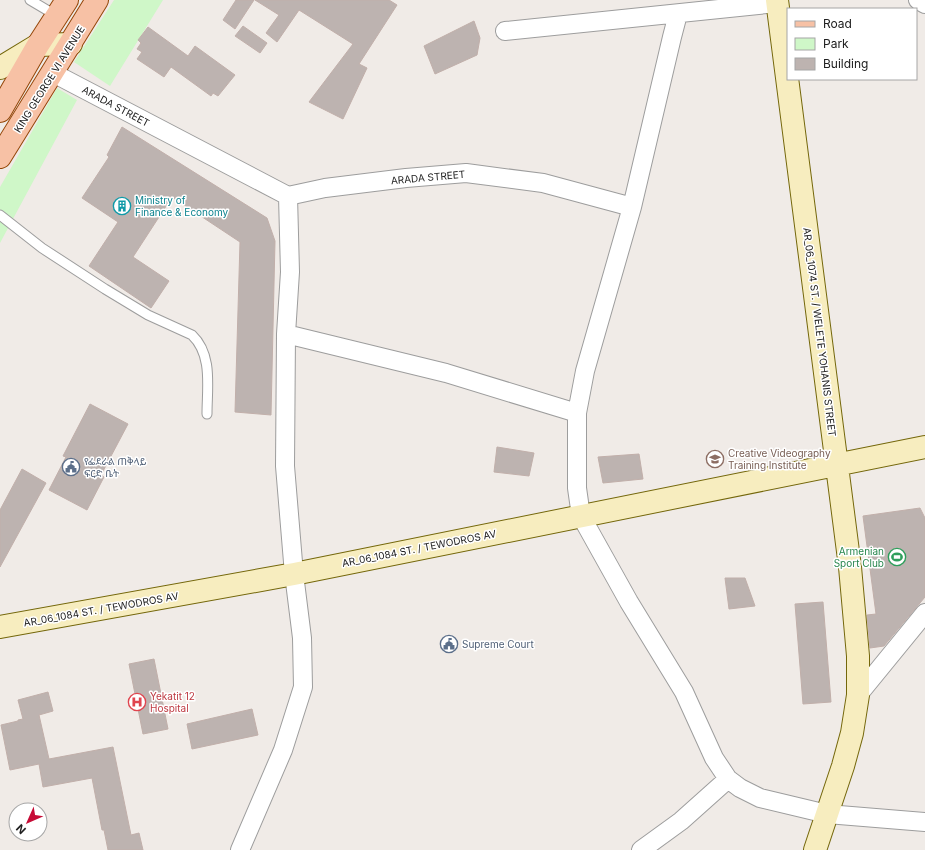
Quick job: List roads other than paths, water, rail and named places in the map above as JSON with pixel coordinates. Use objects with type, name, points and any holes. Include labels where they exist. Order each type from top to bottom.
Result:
[{"type":"main road","name":"KING GEORGE VI AVENUE","points":[[0,157],[97,0]]},
{"type":"main road","points":[[0,111],[38,45],[62,8]]},
{"type":"street","points":[[918,0],[925,4]]},
{"type":"street","points":[[505,31],[678,14],[777,1]]},
{"type":"street","name":"AR_06_1074 ST. / WELETE YOHANIS STREET","points":[[777,1],[787,78]]},
{"type":"street","points":[[678,14],[632,207],[585,371],[577,413],[576,488],[581,516],[629,602],[684,692],[714,758],[728,779],[740,788],[760,798],[827,814],[925,822]]},
{"type":"street","points":[[0,68],[38,45],[70,44]]},
{"type":"street","name":"ARADA STREET","points":[[53,73],[288,196],[325,188],[406,178],[466,173],[543,183],[632,207]]},
{"type":"street","name":"AR_06_1074 ST. / WELETE YOHANIS STREET","points":[[787,80],[850,567],[858,656],[858,695],[852,733],[843,766],[815,850]]},
{"type":"street","points":[[240,850],[283,750],[302,687],[302,638],[294,574],[285,466],[286,334],[290,272],[288,196]]},
{"type":"street","points":[[286,334],[446,373],[577,413]]},
{"type":"street","name":"AR_06_1084 ST. / TEWODROS AV","points":[[0,627],[294,574],[925,447]]},
{"type":"street","points":[[858,695],[925,613]]},
{"type":"street","points":[[641,850],[681,821],[728,779]]},
{"type":"lane","points":[[30,0],[62,8]]},
{"type":"lane","points":[[0,215],[42,248],[105,289],[148,315],[192,334],[202,348],[208,366],[207,414]]},
{"type":"place","name":"Ministry of Finance & Economy","points":[[122,206]]},
{"type":"place","name":"Creative Videography Training Institute","points":[[715,459]]},
{"type":"place","name":"የፌደራል ጠቅላይ ፍርድ ቤት","points":[[71,467]]},
{"type":"place","name":"Armenian Sport Club","points":[[897,557]]},
{"type":"place","name":"Supreme Court","points":[[449,644]]},
{"type":"place","name":"Yekatit 12 Hospital","points":[[137,702]]}]
